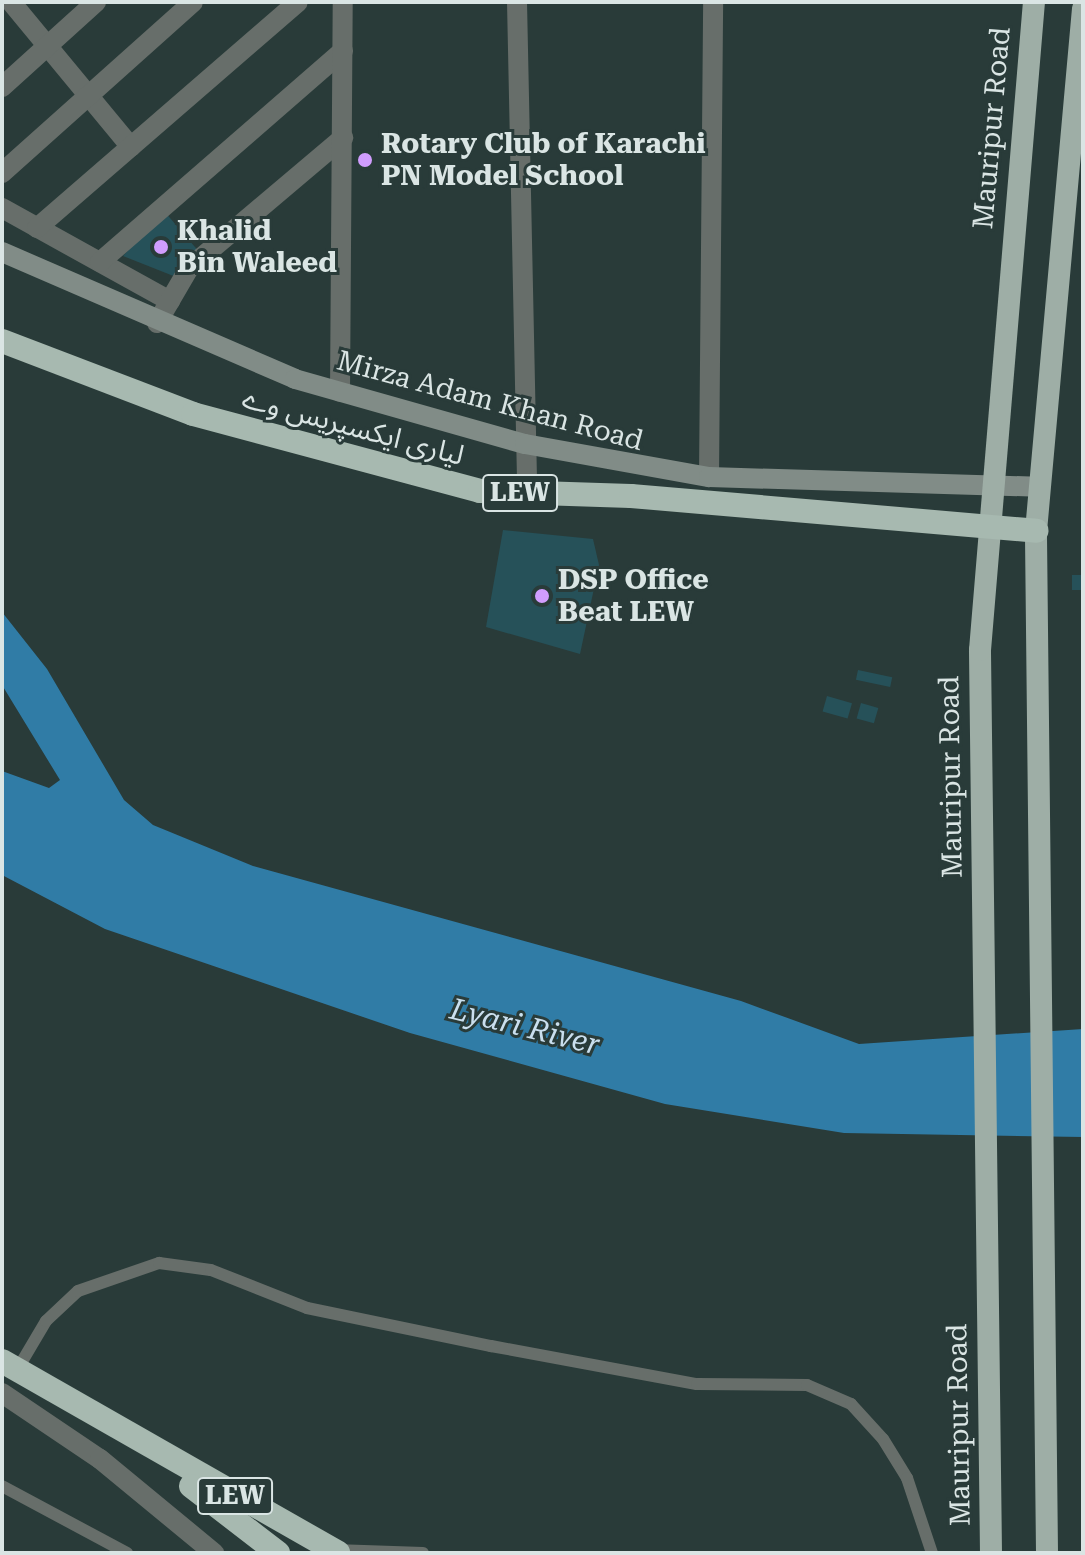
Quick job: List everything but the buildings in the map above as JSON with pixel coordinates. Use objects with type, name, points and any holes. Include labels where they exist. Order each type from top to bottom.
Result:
[{"type":"highway","name":"Mauripur Road","points":[[991,1553],[980,650],[989,487],[1034,2]]},
{"type":"highway","points":[[1047,1553],[1040,658],[1036,531],[1083,8]]},
{"type":"highway","name":"لیاری ایکسپریس وے","points":[[2,341],[193,414],[331,457],[480,491],[1036,531]]},
{"type":"highway","name":"LEW","points":[[9,1366],[132,1440],[335,1551]]},
{"type":"highway","name":"LEW","points":[[132,1440],[278,1553]]},
{"type":"main road","name":"Mirza Adam Khan Road","points":[[2,252],[157,323],[340,392],[525,444],[709,477],[1038,487]]},
{"type":"street","points":[[11,2],[131,147]]},
{"type":"street","points":[[2,87],[96,2]]},
{"type":"street","points":[[2,173],[193,2]]},
{"type":"street","points":[[37,228],[298,2]]},
{"type":"street","points":[[340,392],[343,2]]},
{"type":"street","points":[[517,2],[527,493]]},
{"type":"street","points":[[709,477],[713,2]]},
{"type":"street","points":[[100,262],[343,51]]},
{"type":"street","points":[[157,323],[189,268],[343,138]]},
{"type":"street","points":[[2,208],[170,301]]},
{"type":"street","points":[[2,1393],[100,1459],[214,1553]]},
{"type":"lane","points":[[9,1366],[46,1321],[78,1291],[159,1263],[211,1270],[307,1308],[491,1346],[697,1384],[807,1385],[851,1404],[883,1439],[907,1478],[932,1553]]},
{"type":"lane","points":[[2,1486],[127,1553]]},
{"type":"lane","points":[[335,1551],[423,1553]]},
{"type":"water","name":"Lyari River","points":[[2,612],[47,669],[124,800],[153,825],[253,866],[741,1001],[859,1044],[1083,1029],[1083,1137],[844,1133],[665,1104],[410,1033],[105,929],[2,875],[2,771],[49,788],[60,780],[2,685]]},
{"type":"place","name":"Rotary Club of Karachi PN Model School","points":[[365,160]]},
{"type":"place","name":"Khalid Bin Waleed","points":[[161,247]]},
{"type":"place","name":"DSP Office Beat LEW","points":[[542,596]]}]
